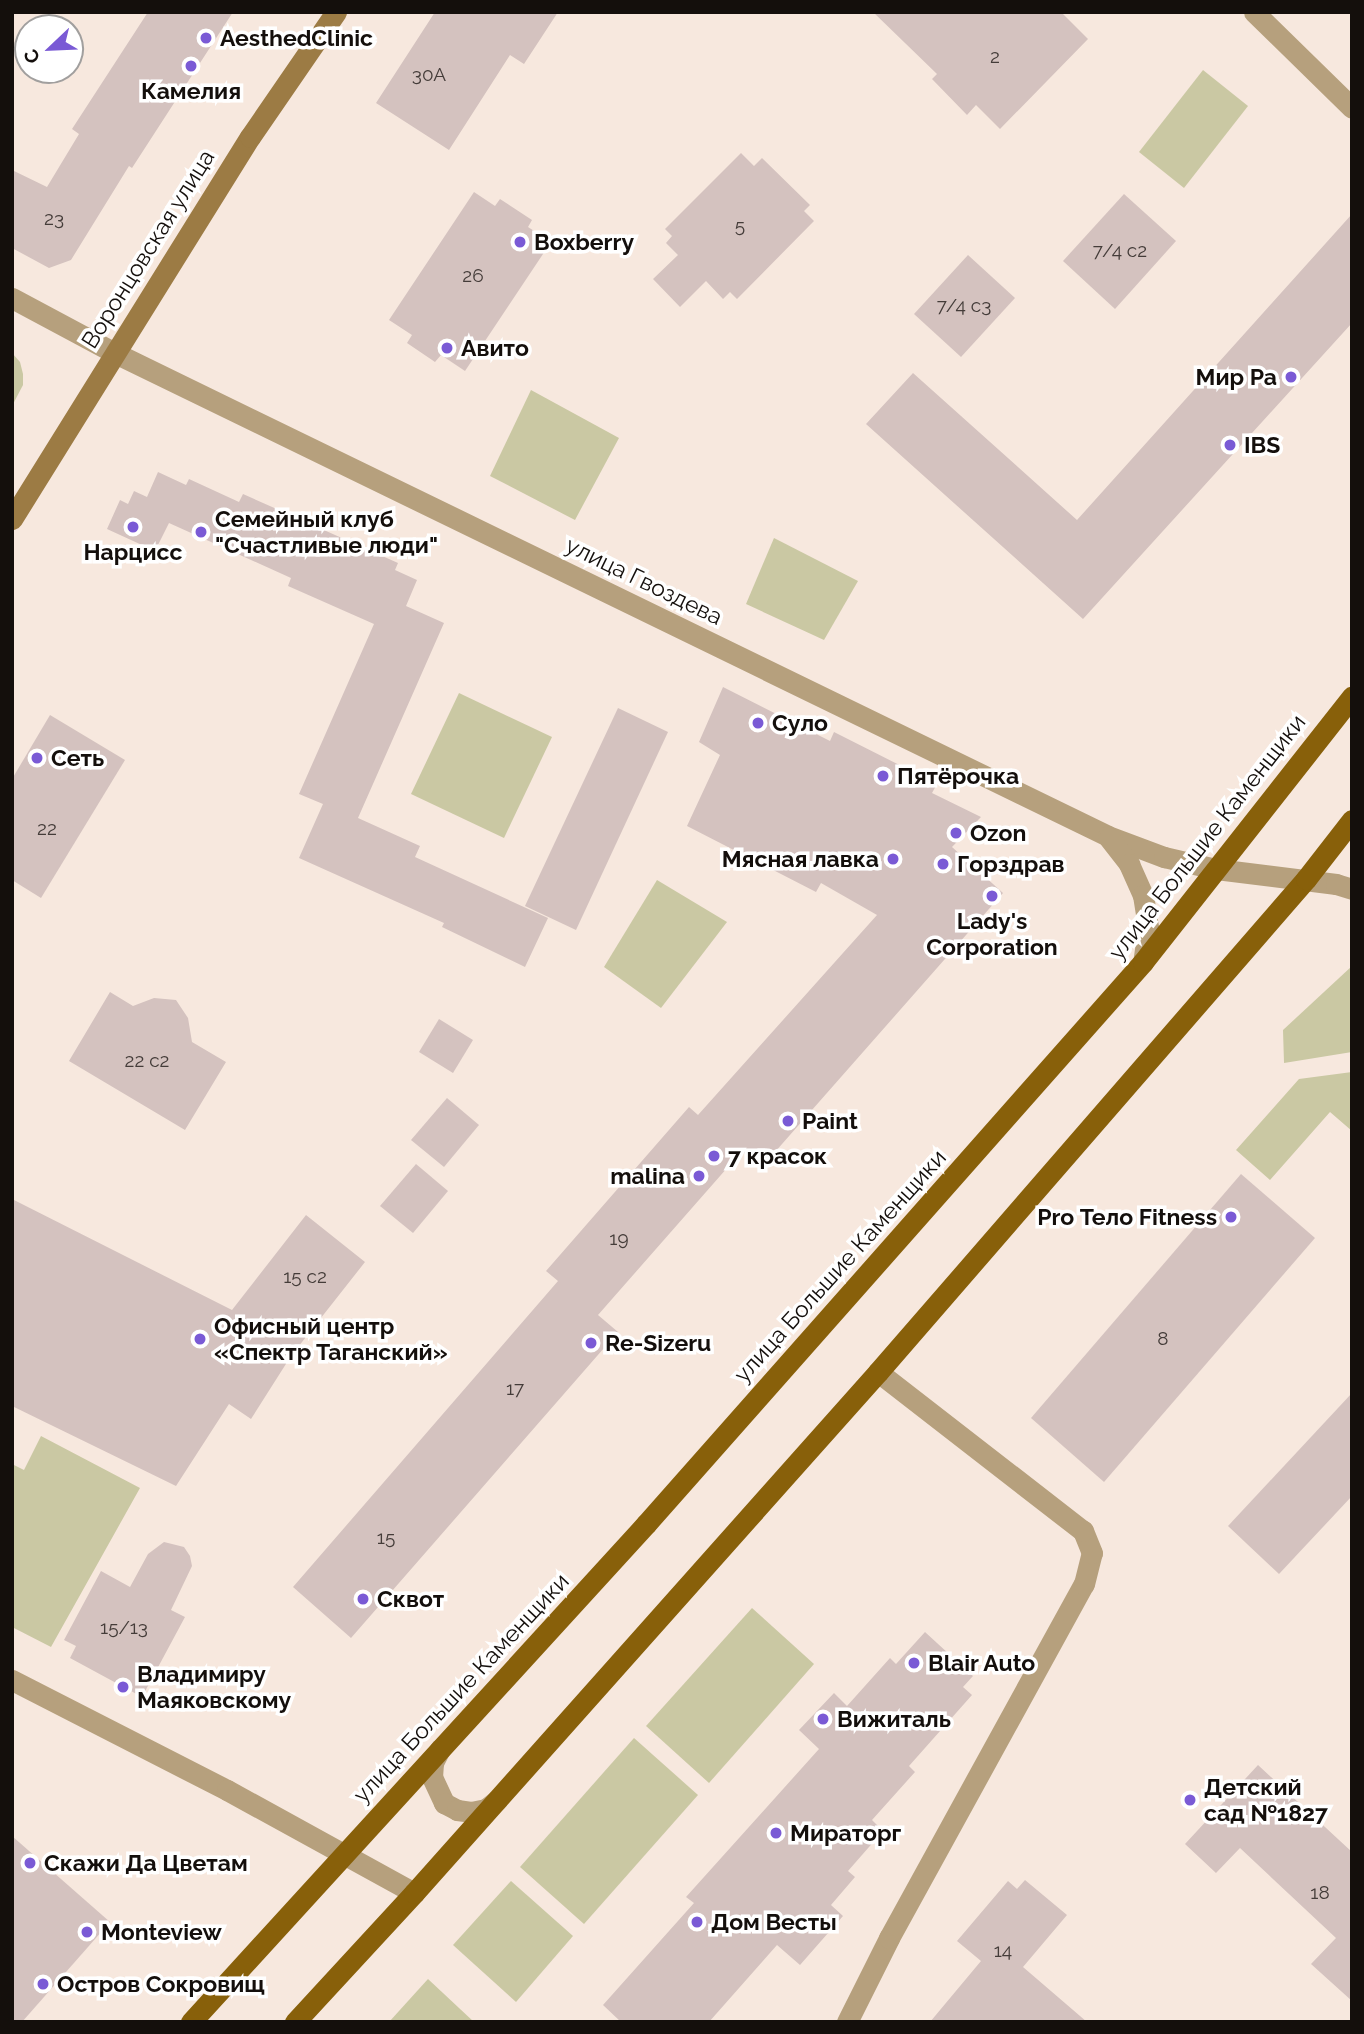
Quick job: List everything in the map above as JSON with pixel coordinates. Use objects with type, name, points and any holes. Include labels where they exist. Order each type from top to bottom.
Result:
[{"type":"main road","name":"Воронцовская улица","points":[[12,519],[113,352],[250,137],[336,12]]},
{"type":"main road","name":"улица Большие Каменщики","points":[[191,2022],[656,1514],[1143,962],[1352,696]]},
{"type":"main road","points":[[295,2022],[414,1893],[878,1372],[1306,879],[1352,820]]},
{"type":"street","points":[[1254,12],[1352,108]]},
{"type":"street","name":"улица Гвоздева","points":[[12,298],[113,352],[1108,836],[1164,857],[1216,869],[1306,879],[1352,889]]},
{"type":"street","points":[[1108,836],[1129,864],[1143,895],[1148,928],[1143,962]]},
{"type":"street","points":[[847,2022],[889,1938],[1084,1584],[1092,1553],[1083,1531],[878,1372]]},
{"type":"street","points":[[12,1681],[345,1853],[414,1893]]},
{"type":"street","points":[[440,1749],[433,1763],[432,1777],[436,1791],[444,1803],[457,1810],[471,1812],[485,1809],[497,1800]]},
{"type":"shaded area","points":[[1203,70],[1248,106],[1184,188],[1139,152]]},
{"type":"shaded area","points":[[12,353],[20,362],[23,385],[12,406]]},
{"type":"shaded area","points":[[531,390],[619,438],[575,520],[490,476]]},
{"type":"shaded area","points":[[774,538],[858,581],[824,640],[746,604]]},
{"type":"shaded area","points":[[459,693],[552,737],[504,838],[411,794]]},
{"type":"shaded area","points":[[657,880],[727,922],[661,1008],[604,967]]},
{"type":"shaded area","points":[[1352,966],[1352,1052],[1284,1063],[1283,1030]]},
{"type":"shaded area","points":[[1352,1072],[1352,1131],[1330,1112],[1270,1180],[1236,1150],[1299,1079]]},
{"type":"shaded area","points":[[41,1436],[140,1488],[51,1647],[12,1627],[12,1464],[24,1470]]},
{"type":"shaded area","points":[[752,1608],[814,1664],[709,1783],[646,1726]]},
{"type":"shaded area","points":[[634,1738],[698,1795],[584,1924],[520,1867]]},
{"type":"shaded area","points":[[511,1881],[573,1936],[516,2002],[453,1945]]},
{"type":"shaded area","points":[[428,1979],[474,2022],[389,2022]]},
{"type":"building","points":[[148,12],[233,12],[132,168],[129,166],[71,260],[49,268],[12,248],[12,170],[47,187],[79,134],[72,129]]},
{"type":"building","points":[[435,12],[558,12],[524,64],[510,55],[449,150],[376,103]]},
{"type":"building","points":[[873,12],[1061,12],[1088,39],[1000,129],[976,105],[967,115],[932,79],[937,74]]},
{"type":"building","points":[[741,153],[754,166],[762,158],[810,205],[804,211],[814,221],[737,299],[730,292],[723,299],[706,281],[680,307],[653,279],[678,255],[666,243],[672,236],[665,229]]},
{"type":"building","points":[[474,192],[495,206],[500,199],[532,220],[528,227],[551,242],[465,371],[441,355],[435,362],[407,343],[412,335],[389,320]]},
{"type":"building","points":[[1124,194],[1176,241],[1115,309],[1063,261]]},
{"type":"building","points":[[1352,214],[1352,323],[1083,619],[866,424],[913,373],[1077,520]]},
{"type":"building","points":[[968,255],[1015,298],[961,357],[914,314]]},
{"type":"building","points":[[158,472],[186,485],[189,479],[239,502],[243,494],[398,563],[395,570],[417,580],[406,606],[444,623],[358,818],[420,846],[415,857],[548,918],[525,967],[442,927],[444,923],[299,858],[323,804],[299,794],[374,624],[288,586],[291,578],[169,523],[155,551],[107,529],[120,500],[128,504],[134,491],[147,497]]},
{"type":"building","points":[[723,687],[830,741],[834,732],[937,784],[932,793],[981,817],[952,847],[1003,893],[761,1168],[742,1151],[598,1315],[618,1332],[351,1638],[293,1587],[558,1281],[546,1271],[689,1107],[698,1115],[877,915],[821,883],[816,892],[687,826],[720,755],[699,742]]},
{"type":"building","points":[[618,708],[668,732],[576,930],[525,906]]},
{"type":"building","points":[[50,715],[125,760],[41,898],[12,880],[12,779]]},
{"type":"building","points":[[110,992],[133,1006],[154,998],[176,1000],[188,1018],[192,1042],[226,1062],[185,1130],[69,1061]]},
{"type":"building","points":[[439,1019],[473,1040],[453,1073],[419,1052]]},
{"type":"building","points":[[447,1098],[479,1125],[444,1167],[411,1140]]},
{"type":"building","points":[[416,1164],[448,1191],[413,1233],[380,1206]]},
{"type":"building","points":[[1241,1174],[1315,1238],[1104,1482],[1031,1418]]},
{"type":"building","name":"Офисный центр «Спектр Таганский»","points":[[12,1199],[232,1310],[306,1215],[365,1262],[291,1356],[251,1419],[229,1404],[176,1486],[12,1406]]},
{"type":"building","points":[[1352,1393],[1352,1496],[1279,1574],[1228,1526]]},
{"type":"building","points":[[164,1542],[184,1547],[190,1556],[192,1566],[171,1610],[185,1617],[142,1697],[70,1658],[76,1646],[64,1640],[101,1571],[130,1587],[148,1554]]},
{"type":"building","points":[[925,1632],[973,1676],[963,1687],[972,1695],[909,1766],[915,1772],[872,1820],[883,1831],[848,1871],[855,1877],[831,1905],[843,1916],[800,1965],[777,1945],[709,2022],[621,2022],[603,2005],[694,1903],[686,1897],[819,1749],[799,1730],[834,1693],[847,1706],[890,1658],[896,1664]]},
{"type":"building","points":[[1258,1765],[1352,1852],[1352,2001],[1311,1964],[1336,1938],[1240,1848],[1216,1873],[1185,1844]]},
{"type":"building","points":[[12,1836],[110,1922],[22,2022],[12,2022]]},
{"type":"building","points":[[1025,1880],[1067,1915],[1023,1967],[1087,2022],[930,2022],[981,1961],[957,1941],[1008,1881],[1017,1889]]},
{"type":"place","name":"AesthedClinic","points":[[206,38]]},
{"type":"place","name":"Камелия","points":[[191,66]]},
{"type":"place","name":"Boxberry","points":[[520,242]]},
{"type":"place","name":"Авито","points":[[447,348]]},
{"type":"place","name":"Мир Ра","points":[[1291,377]]},
{"type":"place","name":"IBS","points":[[1230,445]]},
{"type":"place","name":"Нарцисс","points":[[133,527]]},
{"type":"place","name":"Семейный клуб \"Счастливые люди\"","points":[[201,532]]},
{"type":"place","name":"Суло","points":[[758,723]]},
{"type":"place","name":"Сеть","points":[[37,758]]},
{"type":"place","name":"Пятёрочка","points":[[883,776]]},
{"type":"place","name":"Ozon","points":[[956,833]]},
{"type":"place","name":"Мясная лавка","points":[[893,859]]},
{"type":"place","name":"Горздрав","points":[[943,864]]},
{"type":"place","name":"Lady's Corporation","points":[[992,896]]},
{"type":"place","name":"Paint","points":[[788,1121]]},
{"type":"place","name":"7 красок","points":[[714,1156]]},
{"type":"place","name":"malina","points":[[699,1176]]},
{"type":"place","name":"Pro Тело Fitness","points":[[1231,1217]]},
{"type":"place","name":"Офисный центр «Спектр Таганский»","points":[[200,1339]]},
{"type":"place","name":"Re-Sizeru","points":[[591,1343]]},
{"type":"place","name":"Сквот","points":[[363,1599]]},
{"type":"place","name":"Blair Auto","points":[[914,1663]]},
{"type":"place","name":"Владимиру Маяковскому","points":[[123,1687]]},
{"type":"place","name":"Вижиталь","points":[[823,1719]]},
{"type":"place","name":"Детский сад №1827","points":[[1190,1800]]},
{"type":"place","name":"Мираторг","points":[[776,1833]]},
{"type":"place","name":"Скажи Да Цветам","points":[[30,1863]]},
{"type":"place","name":"Дом Весты","points":[[697,1922]]},
{"type":"place","name":"Monteview","points":[[87,1932]]},
{"type":"place","name":"Остров Сокровищ","points":[[43,1984]]}]
